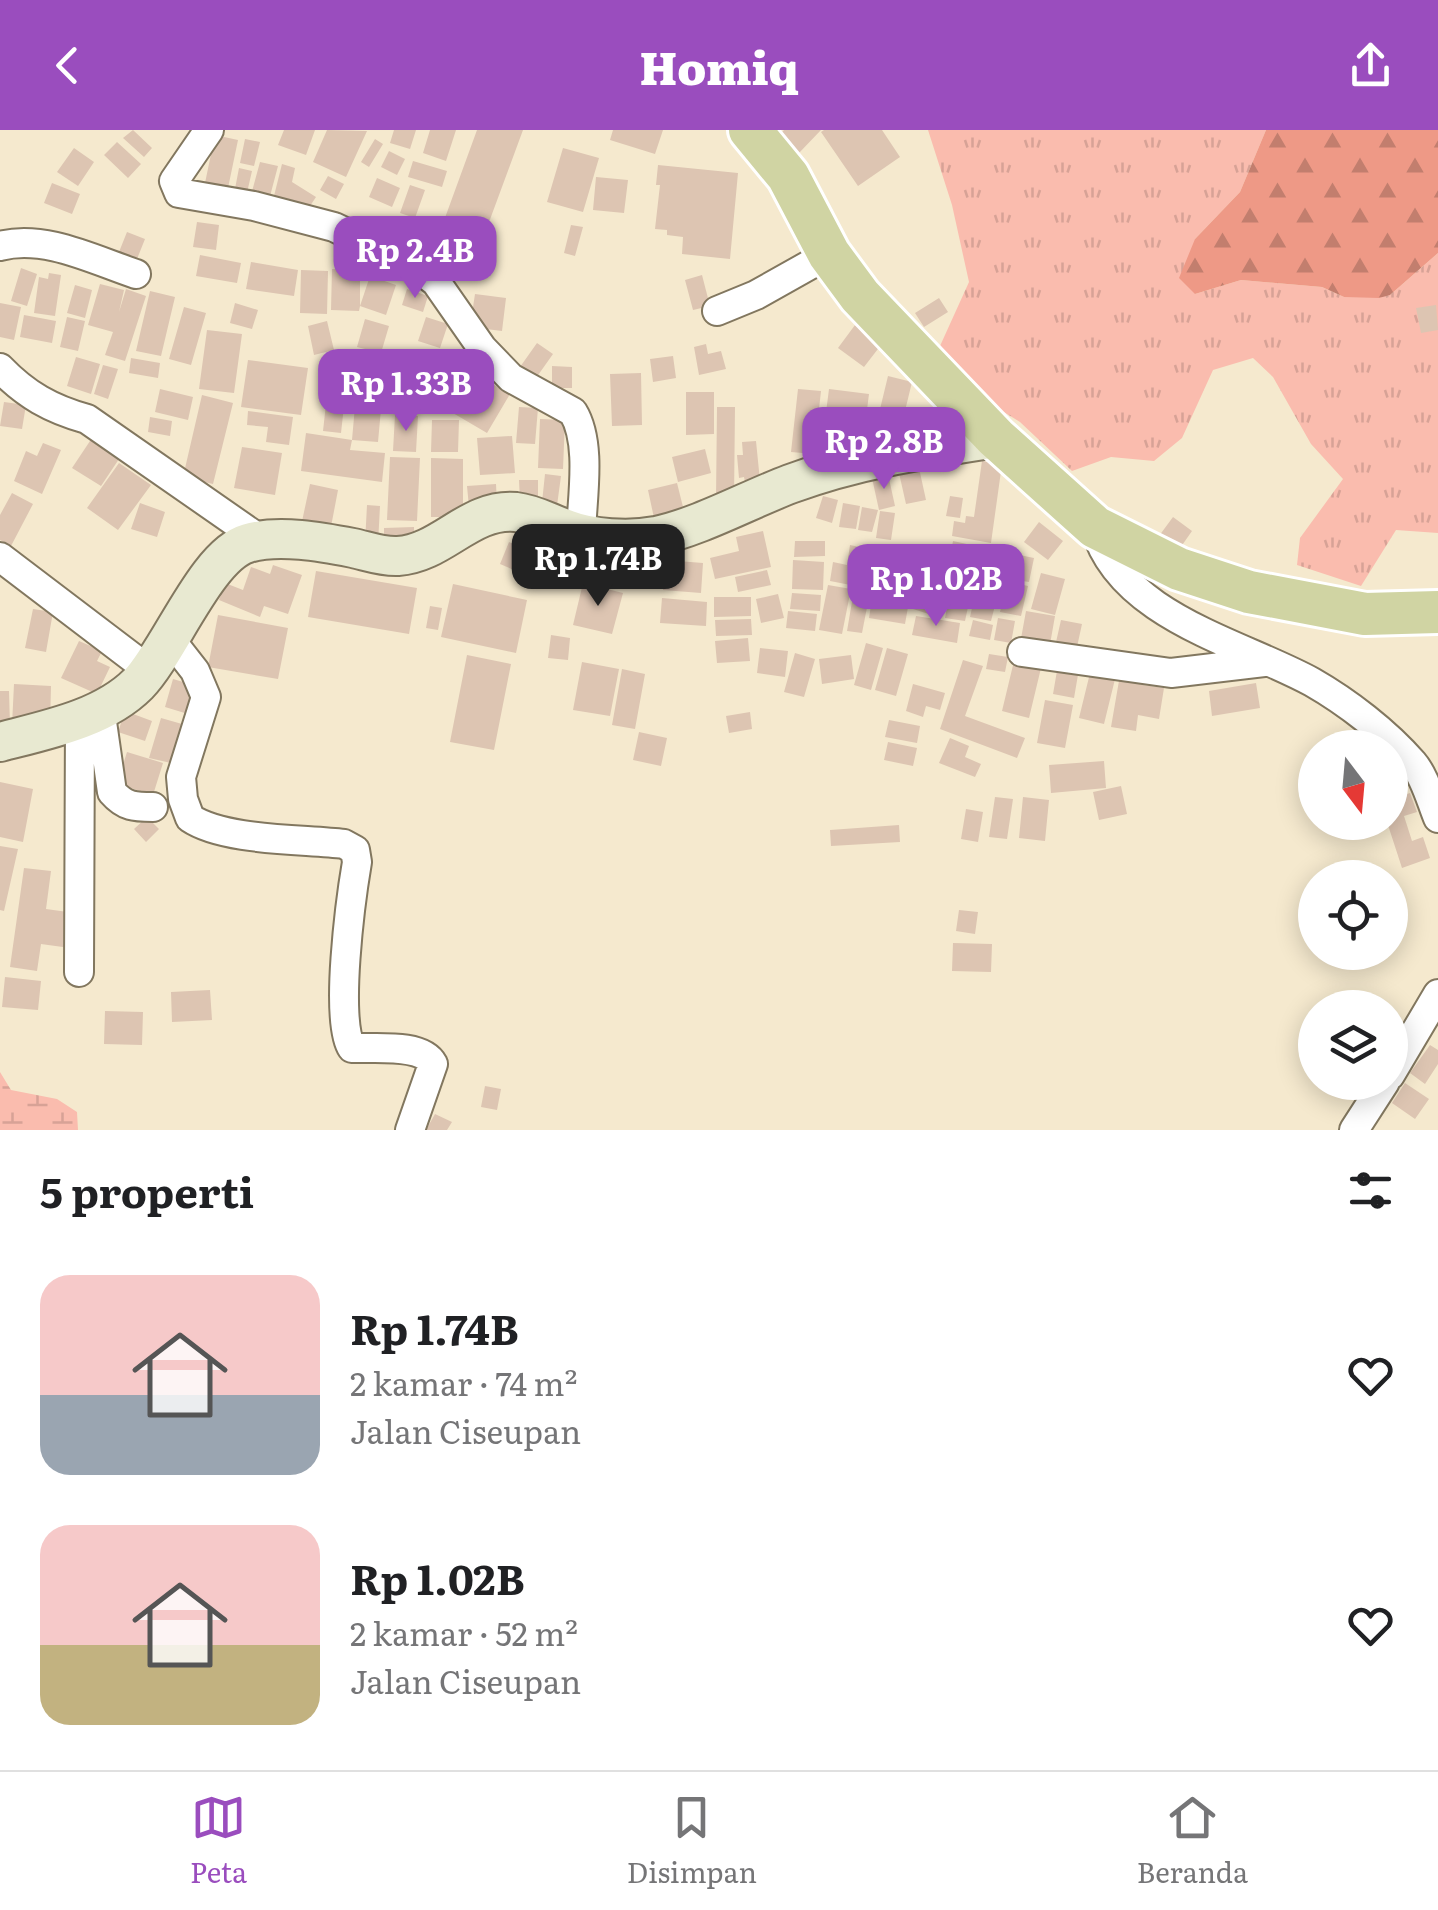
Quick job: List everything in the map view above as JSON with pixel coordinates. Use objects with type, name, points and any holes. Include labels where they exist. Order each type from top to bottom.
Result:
[{"type":"main road","points":[[750,130],[788,176],[829,254],[860,296],[996,438],[1096,527],[1179,569],[1248,592],[1365,614],[1438,612]]},
{"type":"main road","points":[[0,742],[90,714],[134,688],[150,671],[204,584],[229,554],[244,543],[261,540],[330,544],[399,556],[438,542],[459,526],[484,515],[502,512],[534,516],[604,537],[655,536],[872,458],[996,438]]},
{"type":"street","points":[[208,130],[174,182],[180,194],[254,206],[334,227],[414,265],[436,282],[482,348],[511,378],[573,412],[582,453],[581,533]]},
{"type":"street","points":[[0,246],[14,242],[44,244],[136,274]]},
{"type":"street","points":[[717,312],[829,254]]},
{"type":"street","points":[[0,368],[24,392],[66,413],[87,418],[261,540]]},
{"type":"street","points":[[1096,527],[1110,562],[1135,587],[1183,623],[1311,682],[1391,741],[1416,766],[1438,818]]},
{"type":"street","points":[[0,557],[150,671]]},
{"type":"street","points":[[170,638],[195,671],[206,698],[181,777],[190,818],[207,826],[266,839],[344,844],[355,850],[345,976],[346,1035],[352,1048],[421,1052],[431,1058],[433,1064],[410,1130]]},
{"type":"street","points":[[1022,652],[1171,673],[1265,662]]},
{"type":"street","points":[[90,714],[112,792],[133,807],[153,808]]},
{"type":"street","points":[[78,972],[90,714]]},
{"type":"street","points":[[1408,1044],[1438,994]]},
{"type":"street","points":[[1354,1130],[1373,1100]]},
{"type":"green space","points":[[928,130],[1266,130],[1240,192],[1195,239],[1195,294],[1241,280],[1322,287],[1344,297],[1390,295],[1438,253],[1438,533],[1396,530],[1361,586],[1297,565],[1300,538],[1343,479],[1311,444],[1273,377],[1253,358],[1213,370],[1182,438],[1154,461],[1111,457],[1072,471],[1020,422],[955,382],[940,346],[969,282],[952,205]]},
{"type":"green space","points":[[1266,130],[1438,130],[1438,253],[1390,295],[1379,298],[1344,297],[1322,287],[1241,280],[1195,294],[1179,278],[1195,239],[1240,192]]},
{"type":"green space","points":[[0,1072],[11,1090],[57,1099],[77,1112],[78,1130],[0,1130]]},
{"type":"building","points":[[133,130],[152,148],[144,157],[123,138]]},
{"type":"building","points":[[284,130],[315,130],[306,155],[278,145]]},
{"type":"building","points":[[327,130],[367,131],[346,177],[313,162]]},
{"type":"building","points":[[394,130],[416,130],[410,149],[390,143]]},
{"type":"building","points":[[430,130],[456,130],[446,161],[423,153]]},
{"type":"building","points":[[477,130],[523,130],[478,252],[438,237]]},
{"type":"building","points":[[613,130],[663,130],[655,154],[610,140]]},
{"type":"building","points":[[784,130],[821,130],[799,153],[779,135]]},
{"type":"building","points":[[882,130],[900,157],[858,186],[821,132]]},
{"type":"building","points":[[215,135],[238,140],[228,188],[205,183]]},
{"type":"building","points":[[245,139],[260,142],[254,166],[240,163]]},
{"type":"building","points":[[375,139],[383,144],[369,167],[361,162]]},
{"type":"building","points":[[117,142],[141,164],[128,178],[104,155]]},
{"type":"building","points":[[74,148],[94,162],[78,186],[57,172]]},
{"type":"building","points":[[563,148],[599,158],[583,212],[547,202]]},
{"type":"building","points":[[389,151],[405,159],[397,175],[381,167]]},
{"type":"building","points":[[413,161],[447,171],[442,187],[408,177]]},
{"type":"building","points":[[260,162],[278,166],[269,200],[251,195]]},
{"type":"building","points":[[282,164],[295,168],[292,182],[316,197],[306,212],[274,196]]},
{"type":"building","points":[[658,165],[738,173],[730,259],[682,254],[683,237],[655,229]]},
{"type":"building","points":[[239,168],[252,171],[246,197],[234,194]]},
{"type":"building","points":[[328,176],[344,184],[336,199],[320,190]]},
{"type":"building","points":[[596,177],[628,180],[624,213],[593,210]]},
{"type":"building","points":[[377,178],[400,188],[392,207],[369,197]]},
{"type":"building","points":[[52,183],[80,194],[72,214],[44,203]]},
{"type":"building","points":[[410,185],[425,190],[415,218],[400,213]]},
{"type":"building","points":[[197,222],[219,225],[216,250],[193,247]]},
{"type":"building","points":[[571,225],[583,227],[575,256],[564,253]]},
{"type":"building","points":[[127,232],[145,239],[135,264],[117,257]]},
{"type":"building","points":[[200,255],[241,263],[237,283],[196,276]]},
{"type":"building","points":[[251,262],[298,270],[294,296],[246,289]]},
{"type":"building","points":[[21,268],[37,274],[27,306],[11,301]]},
{"type":"building","points":[[332,269],[360,270],[359,311],[331,310]]},
{"type":"building","points":[[301,270],[328,271],[327,314],[300,313]]},
{"type":"building","points":[[49,273],[61,275],[55,316],[34,313],[39,277],[48,279]]},
{"type":"building","points":[[702,275],[710,306],[693,310],[685,280]]},
{"type":"building","points":[[370,276],[396,285],[386,315],[360,306]]},
{"type":"building","points":[[100,284],[124,290],[119,312],[126,289],[146,296],[125,361],[105,355],[113,332],[88,325]]},
{"type":"building","points":[[75,285],[92,290],[85,318],[67,313]]},
{"type":"building","points":[[407,289],[428,296],[423,312],[402,305]]},
{"type":"building","points":[[150,291],[175,297],[161,356],[136,351]]},
{"type":"building","points":[[475,294],[506,298],[502,331],[470,327]]},
{"type":"building","points":[[939,298],[948,312],[924,327],[915,313]]},
{"type":"building","points":[[0,303],[21,307],[14,340],[0,337]]},
{"type":"building","points":[[235,303],[258,310],[252,329],[230,323]]},
{"type":"building","points":[[1436,305],[1438,330],[1421,333],[1416,308]]},
{"type":"building","points":[[184,307],[206,313],[191,365],[169,359]]},
{"type":"building","points":[[24,315],[56,321],[52,343],[20,337]]},
{"type":"building","points":[[67,317],[85,321],[78,351],[60,347]]},
{"type":"building","points":[[426,317],[448,324],[440,348],[418,341]]},
{"type":"building","points":[[365,319],[389,326],[381,353],[357,347]]},
{"type":"building","points":[[327,321],[334,350],[314,355],[308,326]]},
{"type":"building","points":[[855,325],[881,345],[864,367],[838,348]]},
{"type":"building","points":[[207,330],[242,334],[234,393],[199,389]]},
{"type":"building","points":[[537,343],[553,354],[536,378],[520,367]]},
{"type":"building","points":[[706,344],[708,354],[721,351],[726,369],[699,375],[694,347]]},
{"type":"building","points":[[339,354],[355,354],[354,374],[365,375],[363,399],[326,397],[327,373],[338,374]]},
{"type":"building","points":[[673,356],[676,378],[653,382],[650,359]]},
{"type":"building","points":[[76,357],[100,364],[91,394],[67,386]]},
{"type":"building","points":[[131,358],[160,363],[158,378],[129,373]]},
{"type":"building","points":[[248,360],[308,368],[301,415],[241,407]]},
{"type":"building","points":[[103,365],[118,369],[108,399],[94,394]]},
{"type":"building","points":[[400,365],[422,370],[414,411],[392,408]]},
{"type":"building","points":[[552,366],[572,367],[572,388],[552,388]]},
{"type":"building","points":[[464,368],[510,394],[487,433],[441,406]]},
{"type":"building","points":[[641,373],[642,425],[612,426],[610,374]]},
{"type":"building","points":[[888,376],[912,382],[898,440],[874,434]]},
{"type":"building","points":[[160,389],[193,397],[188,420],[155,412]]},
{"type":"building","points":[[798,389],[821,391],[814,454],[791,452]]},
{"type":"building","points":[[829,389],[869,394],[865,425],[825,420]]},
{"type":"building","points":[[686,392],[714,392],[714,434],[686,435]]},
{"type":"building","points":[[202,395],[233,403],[213,484],[183,477]]},
{"type":"building","points":[[4,402],[26,405],[22,429],[0,426]]},
{"type":"building","points":[[326,404],[344,406],[341,433],[323,431]]},
{"type":"building","points":[[355,406],[381,409],[378,442],[352,440]]},
{"type":"building","points":[[519,407],[538,408],[535,444],[516,443]]},
{"type":"building","points":[[717,407],[735,407],[734,499],[716,499]]},
{"type":"building","points":[[914,409],[937,414],[931,442],[908,437]]},
{"type":"building","points":[[248,411],[293,417],[289,445],[266,442],[268,427],[247,425]]},
{"type":"building","points":[[395,415],[418,416],[416,452],[393,451]]},
{"type":"building","points":[[150,417],[172,421],[170,436],[148,432]]},
{"type":"building","points":[[540,419],[565,420],[563,469],[538,468]]},
{"type":"building","points":[[432,420],[459,420],[458,452],[431,452]]},
{"type":"building","points":[[306,433],[352,440],[350,450],[385,453],[382,482],[301,471]]},
{"type":"building","points":[[512,436],[515,473],[480,475],[477,438]]},
{"type":"building","points":[[92,438],[121,456],[101,486],[72,468]]},
{"type":"building","points":[[756,441],[760,481],[745,482],[744,477],[739,478],[737,455],[743,455],[742,442]]},
{"type":"building","points":[[43,443],[61,450],[42,494],[14,481],[26,451],[37,456]]},
{"type":"building","points":[[242,447],[282,453],[275,495],[234,488]]},
{"type":"building","points":[[705,449],[711,473],[678,482],[672,457]]},
{"type":"building","points":[[390,457],[420,458],[417,521],[387,520]]},
{"type":"building","points":[[431,458],[463,459],[463,517],[431,517]]},
{"type":"building","points":[[982,461],[1002,464],[991,543],[952,536],[954,521],[965,523],[966,516],[974,517]]},
{"type":"building","points":[[119,463],[151,485],[118,530],[87,508]]},
{"type":"building","points":[[919,468],[926,500],[906,504],[899,473]]},
{"type":"building","points":[[545,474],[561,476],[556,513],[541,512]]},
{"type":"building","points":[[888,474],[895,506],[879,510],[872,478]]},
{"type":"building","points":[[519,480],[538,480],[538,501],[520,501]]},
{"type":"building","points":[[677,483],[684,511],[654,518],[648,490]]},
{"type":"building","points":[[310,484],[338,490],[330,532],[301,526]]},
{"type":"building","points":[[496,484],[497,504],[469,507],[467,486]]},
{"type":"building","points":[[12,493],[33,504],[11,546],[0,540],[0,515]]},
{"type":"building","points":[[823,496],[838,500],[832,523],[816,518]]},
{"type":"building","points":[[950,496],[963,498],[960,518],[946,516]]},
{"type":"building","points":[[140,503],[165,512],[157,537],[131,529]]},
{"type":"building","points":[[843,503],[860,506],[856,529],[839,527]]},
{"type":"building","points":[[367,505],[380,506],[378,544],[365,543]]},
{"type":"building","points":[[862,507],[878,510],[872,532],[858,530]]},
{"type":"building","points":[[880,511],[895,513],[891,540],[876,538]]},
{"type":"building","points":[[1173,517],[1192,531],[1178,551],[1159,536]]},
{"type":"building","points":[[1039,522],[1063,541],[1048,560],[1024,542]]},
{"type":"building","points":[[414,527],[414,539],[384,540],[384,528]]},
{"type":"building","points":[[763,531],[771,567],[715,579],[710,558],[739,551],[736,537]]},
{"type":"building","points":[[795,541],[825,541],[825,556],[794,557]]},
{"type":"building","points":[[953,541],[976,546],[971,572],[948,567]]},
{"type":"building","points":[[509,542],[540,555],[530,577],[500,564]]},
{"type":"building","points":[[850,545],[874,550],[866,588],[830,581],[833,562],[847,565]]},
{"type":"building","points":[[986,546],[1006,550],[999,578],[979,574]]},
{"type":"building","points":[[1015,554],[1034,558],[1029,582],[1010,579]]},
{"type":"building","points":[[665,560],[703,563],[701,593],[663,590]]},
{"type":"building","points":[[793,560],[824,562],[823,590],[792,589]]},
{"type":"building","points":[[273,565],[302,575],[288,614],[264,606],[260,617],[219,600],[225,583],[243,590],[251,567],[270,574]]},
{"type":"building","points":[[767,570],[771,585],[738,592],[735,577]]},
{"type":"building","points":[[316,571],[417,588],[409,634],[308,617]]},
{"type":"building","points":[[876,573],[913,579],[905,624],[869,618]]},
{"type":"building","points":[[1041,573],[1065,579],[1055,615],[1031,609]]},
{"type":"building","points":[[923,577],[945,584],[935,616],[913,609]]},
{"type":"building","points":[[952,580],[973,584],[965,621],[945,618]]},
{"type":"building","points":[[978,581],[1000,586],[991,621],[970,617]]},
{"type":"building","points":[[1007,581],[1028,586],[1021,616],[1000,612]]},
{"type":"building","points":[[583,583],[623,593],[612,634],[573,625]]},
{"type":"building","points":[[453,584],[527,600],[516,653],[441,637]]},
{"type":"building","points":[[828,585],[851,589],[842,634],[819,630]]},
{"type":"building","points":[[854,590],[870,592],[862,633],[847,631]]},
{"type":"building","points":[[792,593],[821,595],[820,611],[790,609]]},
{"type":"building","points":[[778,594],[784,618],[761,623],[756,599]]},
{"type":"building","points":[[714,597],[751,597],[751,616],[714,617]]},
{"type":"building","points":[[662,598],[707,602],[706,626],[660,623]]},
{"type":"building","points":[[430,606],[442,608],[438,630],[426,628]]},
{"type":"building","points":[[33,609],[53,612],[46,652],[25,648]]},
{"type":"building","points":[[788,611],[817,614],[815,631],[786,628]]},
{"type":"building","points":[[1026,611],[1055,616],[1049,650],[1020,644]]},
{"type":"building","points":[[218,615],[288,628],[278,679],[208,667]]},
{"type":"building","points":[[916,616],[960,623],[957,643],[912,635]]},
{"type":"building","points":[[998,618],[1015,621],[1011,643],[994,640]]},
{"type":"building","points":[[751,619],[752,635],[716,636],[715,620]]},
{"type":"building","points":[[973,620],[993,625],[990,640],[969,636]]},
{"type":"building","points":[[1061,620],[1082,624],[1075,656],[1054,651]]},
{"type":"building","points":[[551,635],[570,638],[568,660],[548,658]]},
{"type":"building","points":[[748,638],[750,661],[717,663],[715,641]]},
{"type":"building","points":[[79,641],[102,651],[97,661],[110,667],[97,694],[61,678]]},
{"type":"building","points":[[866,643],[883,648],[871,690],[854,685]]},
{"type":"building","points":[[760,648],[788,651],[785,677],[757,673]]},
{"type":"building","points":[[887,648],[908,654],[896,696],[875,690]]},
{"type":"building","points":[[795,653],[815,659],[804,697],[784,692]]},
{"type":"building","points":[[989,654],[1008,657],[1005,672],[986,669]]},
{"type":"building","points":[[467,655],[511,664],[494,750],[450,742]]},
{"type":"building","points":[[851,655],[854,679],[822,684],[819,659]]},
{"type":"building","points":[[963,660],[983,666],[965,716],[1025,738],[1017,758],[940,729]]},
{"type":"building","points":[[1014,661],[1041,668],[1029,718],[1002,711]]},
{"type":"building","points":[[582,662],[619,669],[610,716],[573,710]]},
{"type":"building","points":[[1058,665],[1079,669],[1074,698],[1053,694]]},
{"type":"building","points":[[622,669],[645,674],[635,729],[612,725]]},
{"type":"building","points":[[1091,669],[1116,675],[1104,724],[1079,718]]},
{"type":"building","points":[[1120,675],[1144,679],[1143,685],[1164,688],[1159,719],[1138,715],[1136,731],[1111,727]]},
{"type":"building","points":[[173,679],[197,686],[188,714],[165,707]]},
{"type":"building","points":[[1256,683],[1260,708],[1212,716],[1209,691]]},
{"type":"building","points":[[14,684],[51,686],[50,726],[12,725]]},
{"type":"building","points":[[913,684],[945,693],[940,710],[926,706],[923,717],[906,711]]},
{"type":"building","points":[[0,691],[9,691],[10,726],[0,727]]},
{"type":"building","points":[[1045,700],[1073,705],[1065,748],[1037,743]]},
{"type":"building","points":[[125,711],[152,721],[145,741],[118,732]]},
{"type":"building","points":[[750,712],[752,729],[729,733],[726,716]]},
{"type":"building","points":[[161,718],[182,724],[171,763],[149,758]]},
{"type":"building","points":[[889,720],[920,726],[917,743],[885,737]]},
{"type":"building","points":[[639,732],[667,738],[661,766],[633,760]]},
{"type":"building","points":[[950,738],[969,746],[965,757],[981,764],[975,777],[939,763]]},
{"type":"building","points":[[888,742],[917,748],[913,766],[884,760]]},
{"type":"building","points":[[127,752],[163,763],[153,795],[117,784]]},
{"type":"building","points":[[1104,761],[1106,788],[1051,793],[1049,765]]},
{"type":"building","points":[[0,782],[33,789],[23,842],[0,837]]},
{"type":"building","points":[[1121,786],[1127,814],[1099,820],[1093,792]]},
{"type":"building","points":[[1408,794],[1417,812],[1408,815]]},
{"type":"building","points":[[995,797],[1013,799],[1007,839],[989,837]]},
{"type":"building","points":[[1023,797],[1049,800],[1045,841],[1019,838]]},
{"type":"building","points":[[966,809],[983,812],[978,842],[961,839]]},
{"type":"building","points":[[147,817],[159,829],[146,842],[134,829]]},
{"type":"building","points":[[899,825],[900,842],[831,846],[830,830]]},
{"type":"building","points":[[1408,828],[1412,841],[1423,837],[1430,858],[1408,866],[1408,860],[1399,860],[1393,840],[1408,840]]},
{"type":"building","points":[[0,846],[18,849],[4,911],[0,910]]},
{"type":"building","points":[[24,868],[51,871],[46,909],[75,913],[70,948],[41,944],[37,971],[10,967]]},
{"type":"building","points":[[959,910],[978,912],[975,934],[956,931]]},
{"type":"building","points":[[953,943],[992,944],[991,972],[952,971]]},
{"type":"building","points":[[5,977],[41,981],[38,1010],[2,1007]]},
{"type":"building","points":[[210,990],[212,1020],[172,1022],[171,992]]},
{"type":"building","points":[[105,1011],[143,1012],[142,1045],[104,1044]]},
{"type":"building","points":[[1430,1045],[1438,1050],[1438,1064],[1425,1084],[1410,1073]]},
{"type":"building","points":[[1408,1085],[1429,1099],[1415,1119],[1392,1103],[1408,1100]]},
{"type":"building","points":[[485,1086],[501,1089],[497,1110],[481,1107]]},
{"type":"building","points":[[435,1114],[452,1122],[447,1130],[426,1130]]}]
